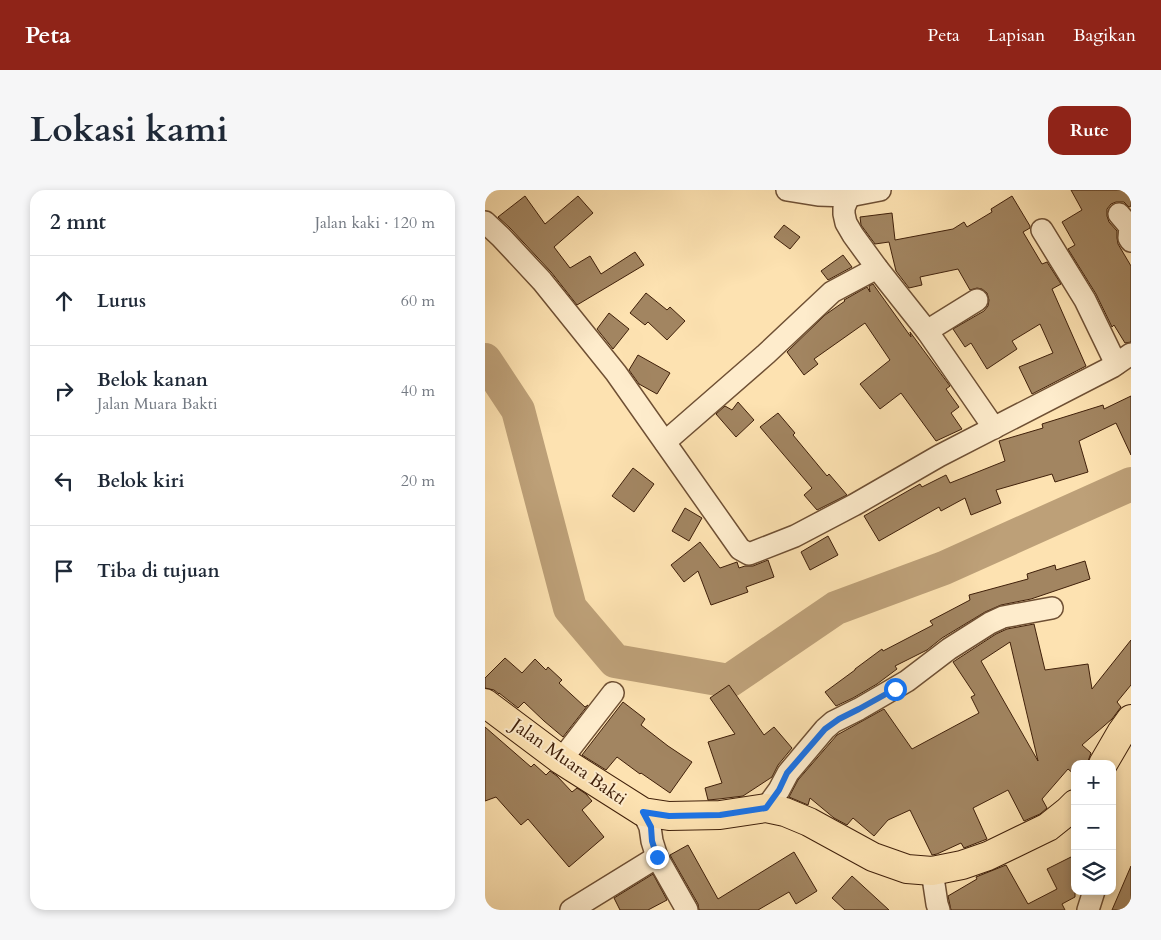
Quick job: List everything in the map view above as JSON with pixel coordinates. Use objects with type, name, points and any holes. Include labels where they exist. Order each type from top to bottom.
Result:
[{"type":"main road","name":"Jalan Muara Bakti","points":[[485,703],[561,760],[643,812],[669,816],[720,815],[766,808],[785,812],[809,822],[873,857],[907,869],[932,871],[962,865],[988,856],[1048,827],[1071,811]]},
{"type":"main road","points":[[1105,760],[1131,719]]},
{"type":"street","points":[[787,190],[818,195],[849,196],[880,190]]},
{"type":"street","points":[[849,196],[844,208],[844,214],[853,235],[927,331],[993,428]]},
{"type":"street","points":[[1119,214],[1130,226],[1129,238],[1131,241]]},
{"type":"street","points":[[485,222],[542,281],[617,373],[740,549],[749,554],[795,536],[939,456],[1123,359],[1042,230]]},
{"type":"street","points":[[665,442],[766,354],[832,292],[877,268]]},
{"type":"street","points":[[927,331],[977,300]]},
{"type":"street","points":[[766,808],[779,790],[787,773],[833,722],[907,681],[949,649],[990,623],[1003,617],[1052,608]]},
{"type":"street","points":[[561,760],[613,693]]},
{"type":"street","points":[[643,812],[651,827],[652,841],[657,857],[687,910]]},
{"type":"street","points":[[571,910],[657,857]]},
{"type":"street","points":[[932,871],[939,910]]},
{"type":"street","points":[[1088,910],[1093,895]]},
{"type":"building","points":[[1071,190],[1131,190],[1131,206],[1129,207],[1124,202],[1111,204],[1107,209],[1107,216],[1109,222],[1117,231],[1118,244],[1131,266],[1131,342],[1125,343],[1114,325],[1112,327],[1096,294],[1068,249],[1075,245],[1062,222],[1082,210]]},
{"type":"building","points":[[525,196],[545,224],[578,196],[593,213],[554,247],[570,268],[590,256],[601,274],[635,252],[644,265],[577,305],[551,272],[498,217]]},
{"type":"building","points":[[1012,196],[1030,226],[1030,228],[1023,232],[1042,264],[1047,262],[1061,284],[1052,289],[1086,366],[1032,394],[1019,367],[1053,353],[1040,324],[1012,341],[1017,349],[987,369],[971,343],[965,347],[953,329],[984,311],[988,306],[989,300],[987,293],[977,288],[970,290],[958,269],[920,277],[922,285],[909,288],[896,271],[889,242],[875,244],[861,225],[860,217],[892,213],[895,240],[953,229],[964,222],[967,227],[992,212],[991,209]]},
{"type":"building","points":[[784,225],[800,237],[790,249],[774,237]]},
{"type":"building","points":[[843,255],[852,267],[828,280],[821,271]]},
{"type":"building","points":[[873,284],[911,337],[910,332],[950,386],[946,389],[959,407],[951,413],[962,429],[936,441],[901,393],[880,409],[860,384],[890,360],[865,323],[814,359],[818,364],[804,375],[787,352],[825,315],[844,300],[867,287],[870,292],[869,286]]},
{"type":"building","points":[[646,293],[667,310],[670,307],[685,321],[667,340],[648,322],[645,325],[630,313]]},
{"type":"building","points":[[609,313],[629,329],[613,349],[597,329]]},
{"type":"building","points":[[638,355],[670,373],[657,394],[639,384],[629,370]]},
{"type":"building","points":[[1131,396],[1131,455],[1116,423],[1079,441],[1088,472],[1055,482],[1052,474],[996,490],[1001,503],[971,515],[965,498],[941,511],[939,507],[879,541],[864,516],[920,484],[922,487],[946,475],[950,483],[1005,461],[999,441],[1043,428],[1042,424],[1103,405],[1104,409]]},
{"type":"building","points":[[738,402],[754,420],[736,437],[716,414],[725,406],[732,410]]},
{"type":"building","points":[[778,413],[795,433],[793,435],[827,476],[829,474],[847,495],[817,510],[804,495],[812,488],[760,427]]},
{"type":"building","points":[[633,468],[654,484],[634,512],[612,496]]},
{"type":"building","points":[[685,508],[702,518],[689,541],[672,531]]},
{"type":"building","points":[[828,536],[838,555],[810,570],[801,552]]},
{"type":"building","points":[[700,542],[720,568],[737,562],[739,568],[753,566],[768,560],[774,577],[746,587],[748,592],[711,605],[698,571],[684,582],[671,565]]},
{"type":"building","points":[[1085,561],[1090,579],[1031,599],[1001,605],[985,612],[942,638],[927,650],[895,666],[897,669],[877,684],[836,706],[825,692],[882,649],[883,651],[933,625],[930,621],[970,600],[969,595],[1028,579],[1027,574],[1055,565],[1056,570]]},
{"type":"building","points":[[1034,624],[1045,670],[1088,664],[1092,689],[1131,640],[1131,685],[1117,702],[1121,707],[1112,719],[1082,745],[1091,753],[1088,760],[1071,760],[1071,772],[1068,769],[1042,799],[1047,808],[1040,814],[1024,821],[1008,790],[973,808],[987,839],[964,848],[961,843],[932,855],[910,810],[888,820],[874,836],[853,818],[847,825],[834,818],[810,798],[808,805],[789,797],[798,780],[837,735],[884,709],[912,749],[979,713],[971,697],[975,695],[953,662],[1007,629]],"holes":[[[1010,642],[1038,761],[981,661]]]},
{"type":"building","points":[[505,658],[522,673],[535,659],[546,670],[548,667],[562,680],[559,683],[585,707],[588,705],[563,737],[524,702],[518,708],[499,693],[485,688],[485,678]]},
{"type":"building","points":[[729,685],[764,735],[774,727],[792,748],[778,765],[772,777],[743,796],[708,800],[705,788],[722,783],[708,742],[735,734],[710,698]]},
{"type":"building","points":[[623,702],[645,719],[641,725],[692,762],[670,793],[617,757],[606,770],[582,755]]},
{"type":"building","points":[[485,727],[531,767],[534,764],[546,775],[550,771],[572,792],[577,788],[592,801],[582,810],[604,837],[569,867],[528,819],[521,825],[496,797],[485,801]]},
{"type":"building","points":[[688,845],[718,899],[794,852],[817,891],[796,904],[789,892],[758,910],[699,910],[698,904],[670,855]]},
{"type":"building","points":[[1071,857],[1071,895],[1075,895],[1075,897],[1062,904],[1065,910],[951,910],[948,896],[977,879],[976,877],[1006,865],[1028,904],[1057,889],[1047,869]]},
{"type":"building","points":[[1131,866],[1131,910],[1112,910]]},
{"type":"building","points":[[653,874],[667,900],[648,910],[620,910],[614,898]]},
{"type":"building","points":[[852,876],[889,910],[845,910],[832,898]]},
{"type":"waterway","points":[[485,360],[518,410],[570,608],[615,661],[729,681],[836,608],[944,568],[1131,484]]},
{"type":"route","points":[[657,857],[652,841],[651,827],[643,812],[669,816],[720,815],[766,808],[779,790],[787,773],[825,729],[833,722],[895,689]]}]
